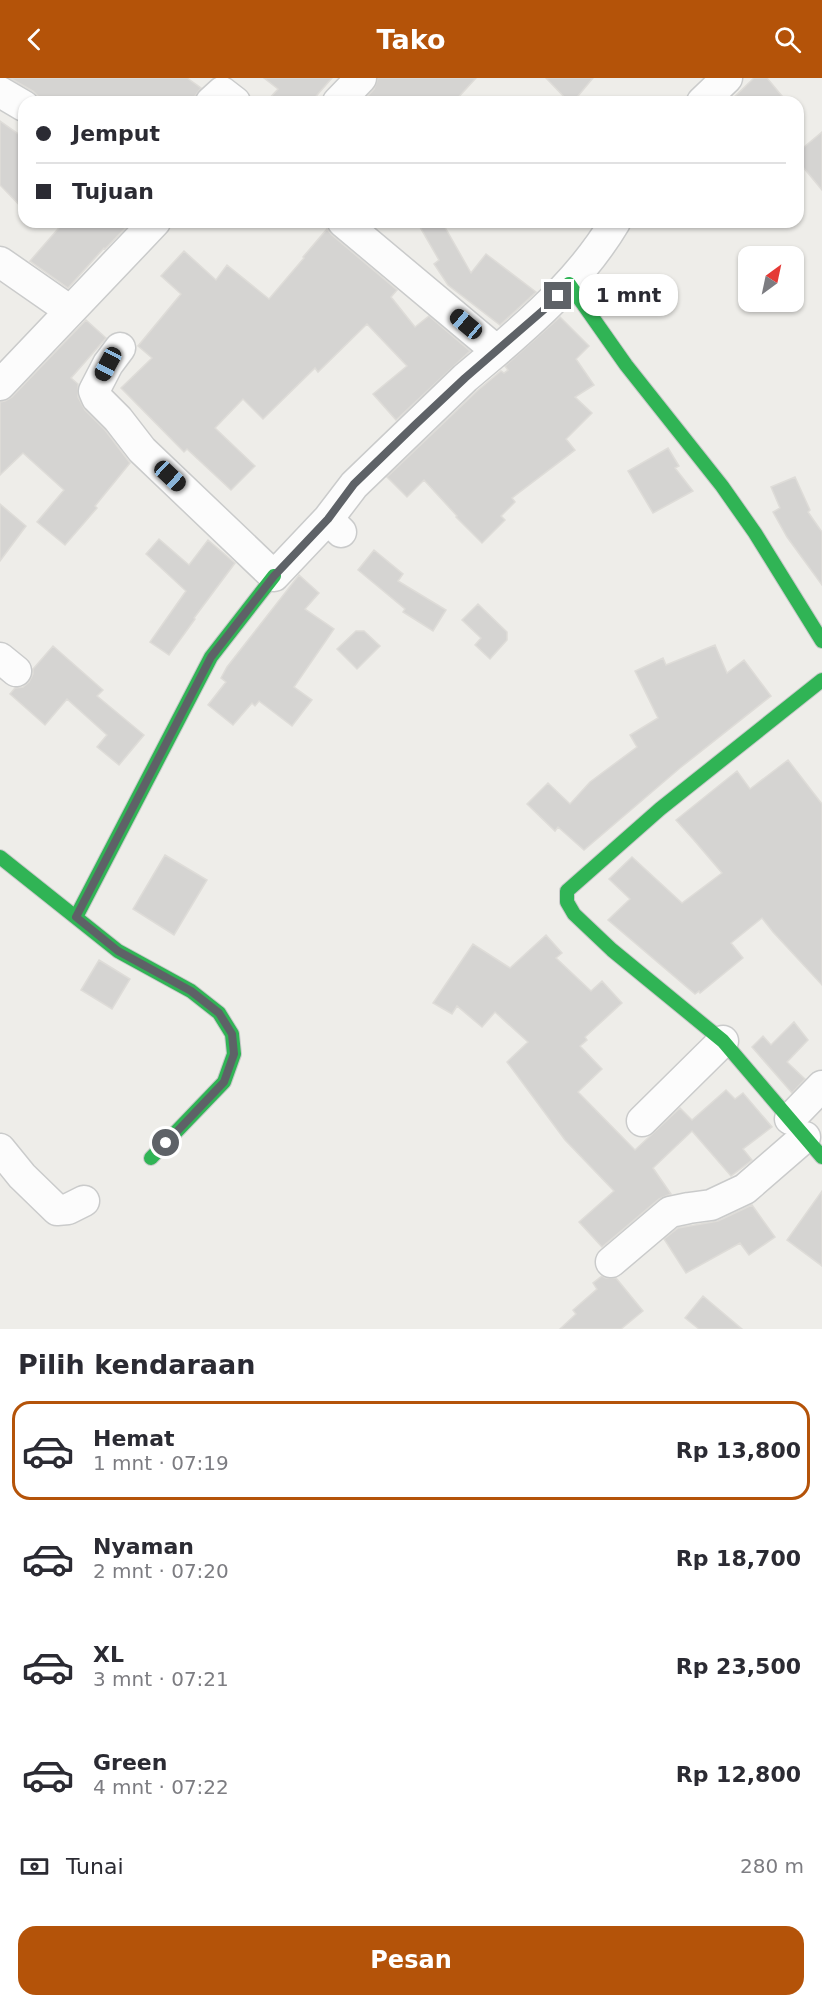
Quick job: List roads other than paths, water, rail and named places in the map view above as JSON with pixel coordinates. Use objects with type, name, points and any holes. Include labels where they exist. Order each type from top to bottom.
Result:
[{"type":"street","points":[[344,96],[361,78]]},
{"type":"street","points":[[708,96],[727,78]]},
{"type":"street","points":[[0,92],[18,102]]},
{"type":"street","points":[[0,385],[31,355],[69,310],[149,228]]},
{"type":"street","points":[[350,228],[497,351]]},
{"type":"street","points":[[76,917],[211,657],[274,576],[328,519],[354,484],[447,394],[547,307],[569,284],[611,228]]},
{"type":"street","points":[[0,262],[69,310]]},
{"type":"street","points":[[569,284],[626,365],[755,533],[822,641]]},
{"type":"street","points":[[120,348],[108,364],[94,391],[97,398],[142,450],[274,576]]},
{"type":"street","points":[[322,555],[341,531],[328,519]]},
{"type":"street","points":[[806,1137],[723,1041],[612,950],[574,914],[567,902],[567,891],[620,842],[702,773],[822,680]]},
{"type":"street","points":[[0,857],[27,881],[118,951],[191,991],[219,1013],[232,1034],[234,1054],[224,1082],[152,1158]]},
{"type":"street","points":[[642,1121],[723,1041]]},
{"type":"street","points":[[611,1262],[670,1212],[711,1205],[745,1189],[806,1137],[822,1086]]},
{"type":"street","points":[[0,1149],[22,1176],[57,1210],[68,1209],[84,1201]]}]
